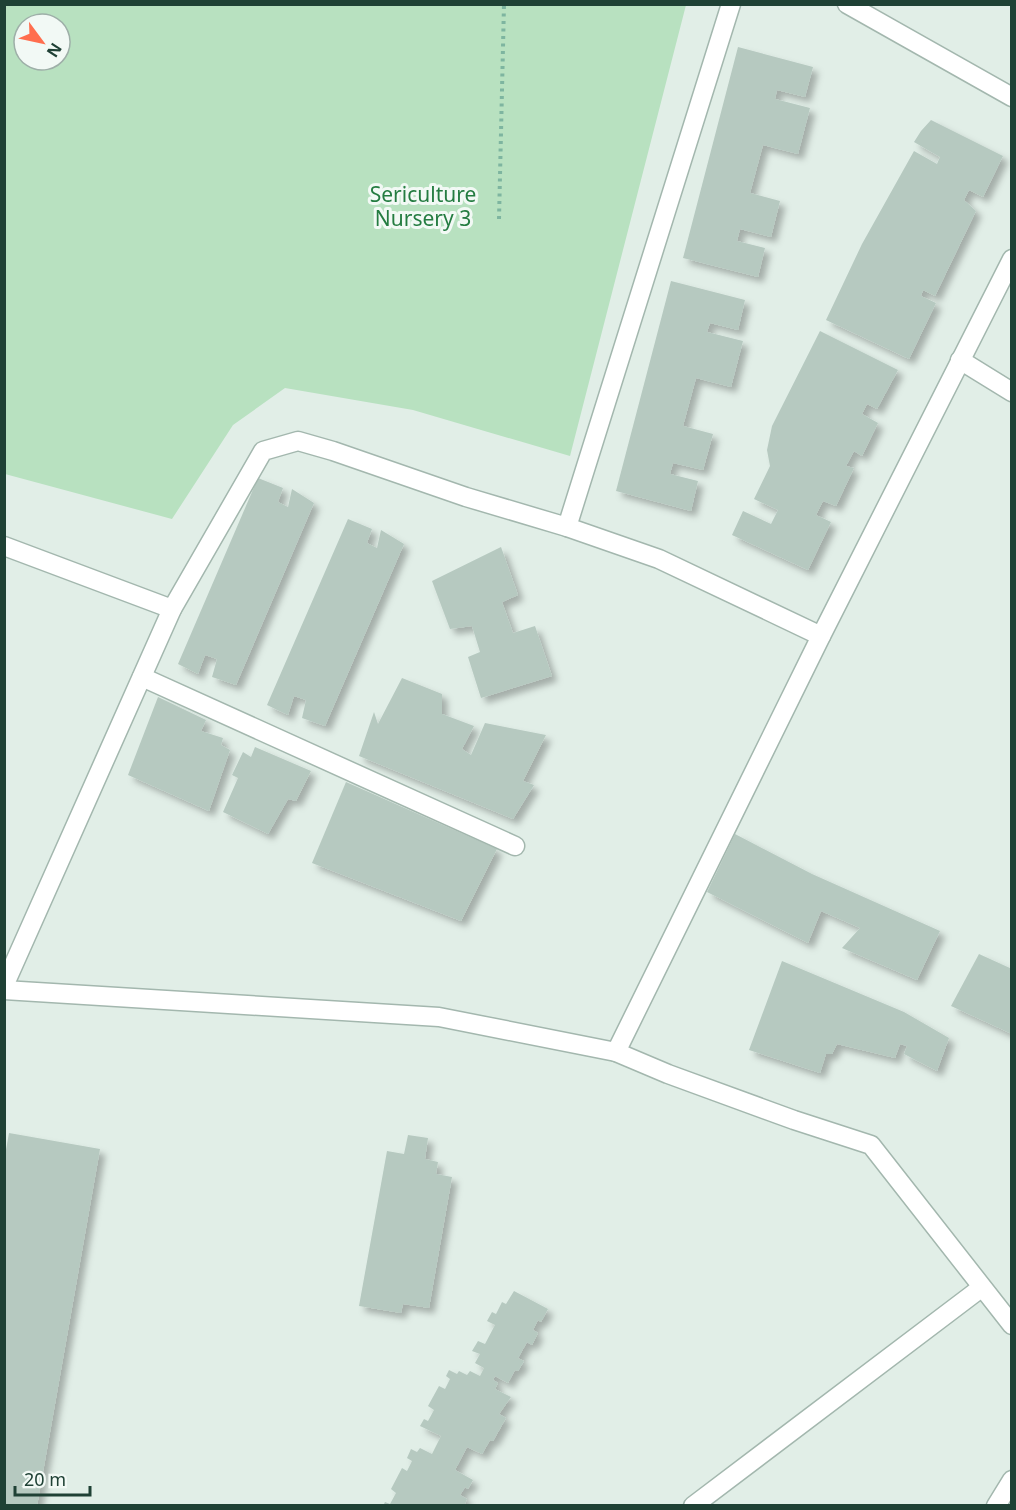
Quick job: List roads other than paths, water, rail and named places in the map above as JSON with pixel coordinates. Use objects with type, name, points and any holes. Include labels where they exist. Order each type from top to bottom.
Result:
[{"type":"street","points":[[567,527],[731,4]]},
{"type":"street","points":[[848,4],[1011,97]]},
{"type":"street","points":[[616,1052],[821,636],[1011,259]]},
{"type":"street","points":[[960,360],[1011,392]]},
{"type":"street","points":[[821,636],[659,559],[567,527],[466,497],[298,441],[263,451],[172,609],[4,988],[439,1017],[616,1052],[752,1105],[871,1145],[1011,1325]]},
{"type":"street","points":[[4,546],[172,609]]},
{"type":"street","points":[[142,677],[515,846]]},
{"type":"street","points":[[693,1506],[981,1288]]},
{"type":"street","points":[[996,1506],[1011,1480]]},
{"type":"park label","name":"Sericulture Nursery 3","points":[[423,206]]}]
